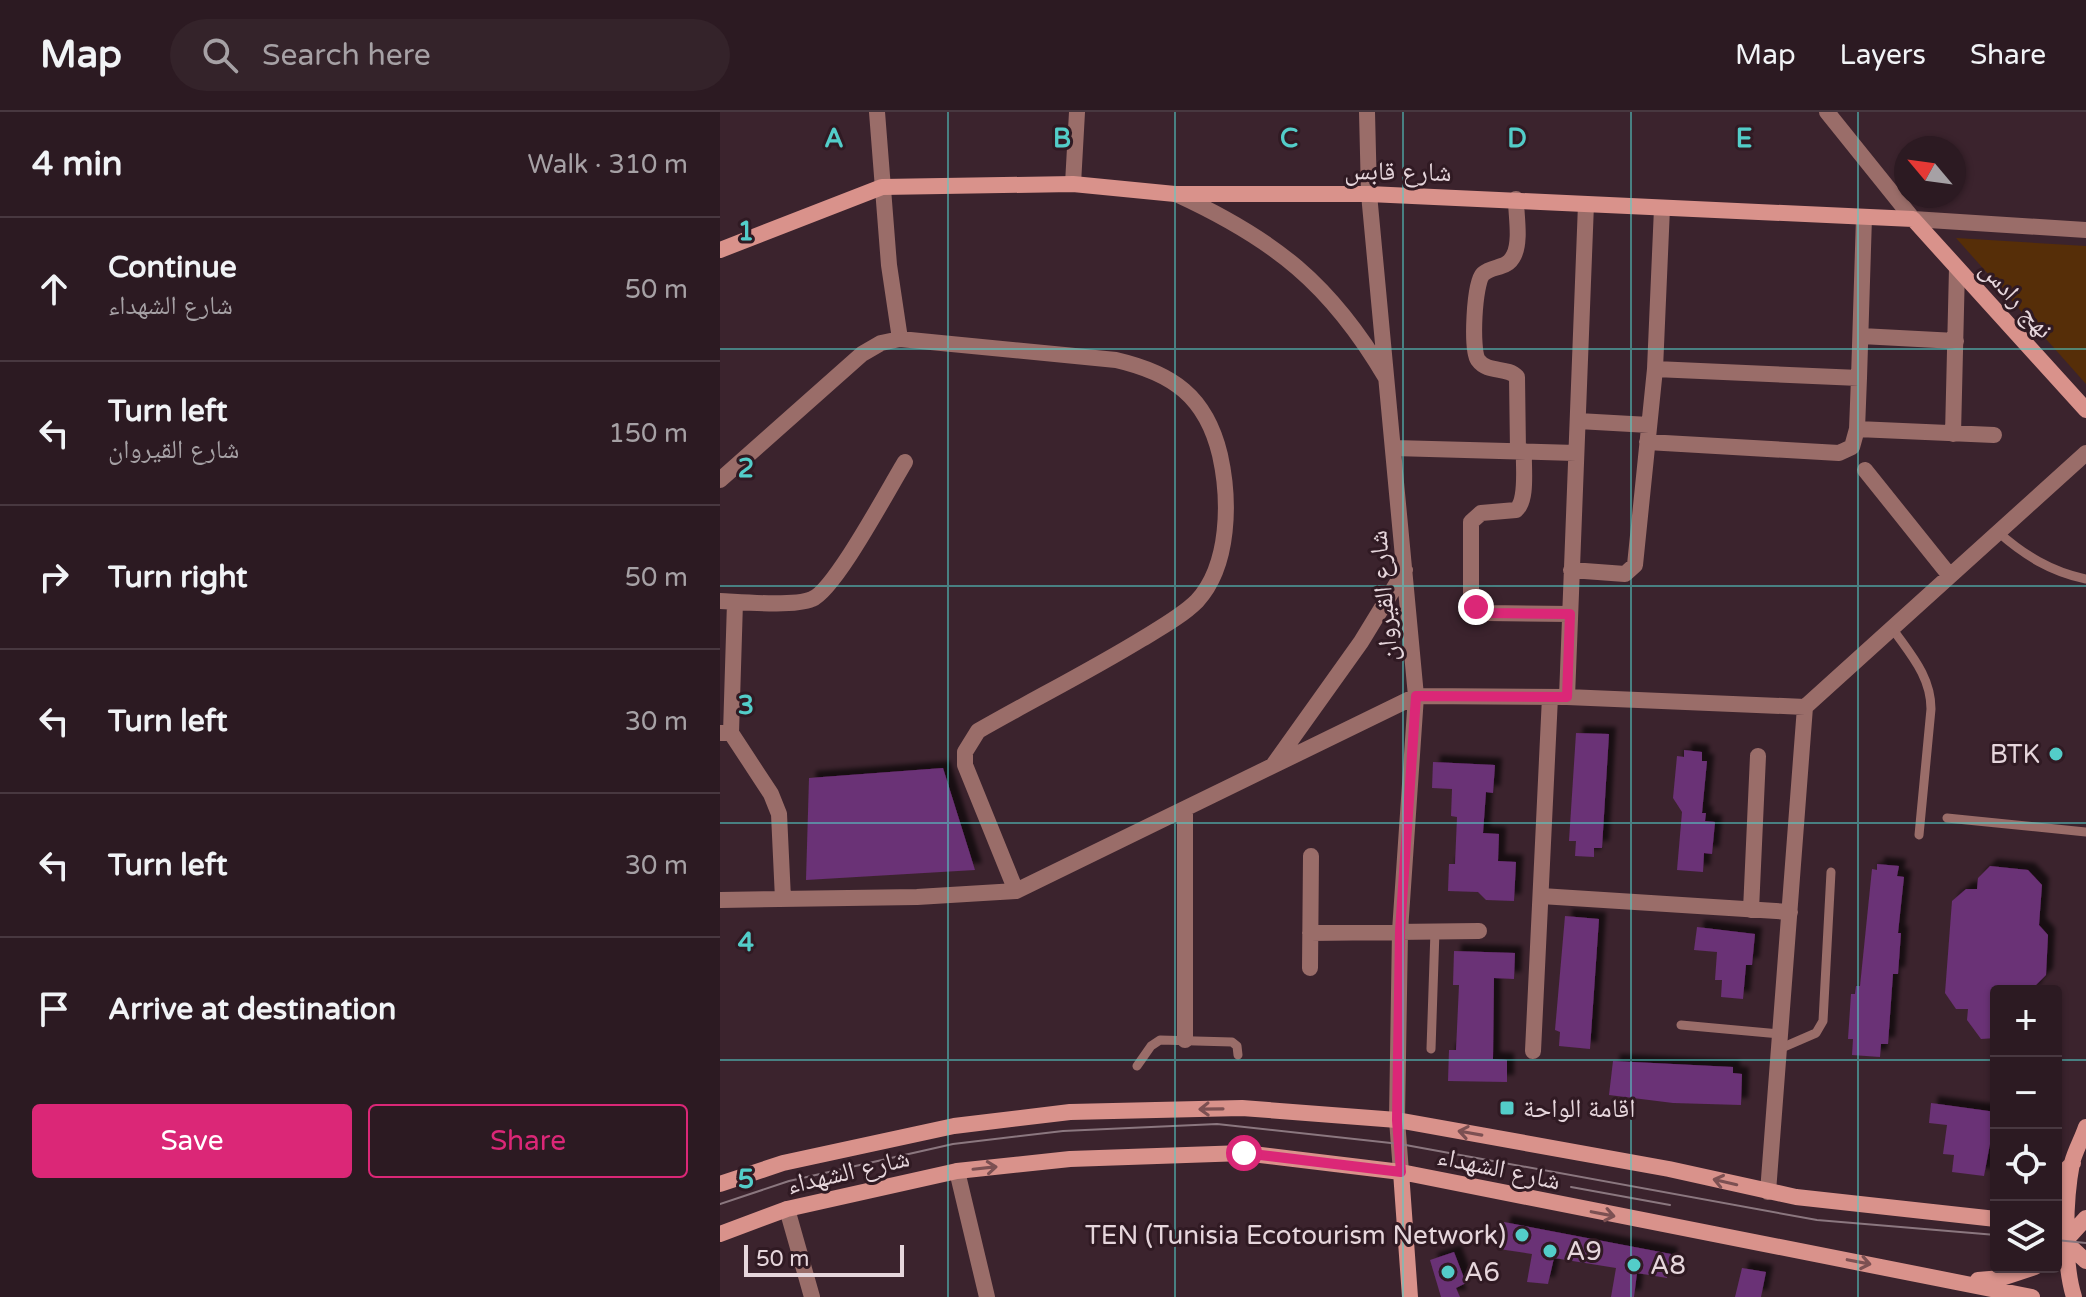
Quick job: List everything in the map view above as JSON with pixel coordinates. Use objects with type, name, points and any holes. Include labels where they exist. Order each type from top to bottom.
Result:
[{"type":"main road","name":"شارع قابس","points":[[882,187],[1073,184],[1175,194],[1369,194],[1913,219]]},
{"type":"main road","points":[[720,250],[882,187]]},
{"type":"main road","name":"نهج رادس","points":[[1913,219],[2086,410]]},
{"type":"main road","name":"شارع الشهداء","points":[[720,1184],[783,1163],[954,1126],[1070,1112],[1242,1108],[1397,1120],[1669,1169],[1768,1192],[1864,1206],[1990,1217]]},
{"type":"main road","points":[[2062,1227],[2073,1163],[2086,1127]]},
{"type":"main road","name":"شارع الشهداء","points":[[720,1234],[787,1209],[957,1171],[1070,1159],[1244,1153],[1401,1172],[2032,1297]]},
{"type":"main road","points":[[2062,1174],[2073,1163]]},
{"type":"main road","points":[[1401,1172],[1410,1297]]},
{"type":"main road","points":[[2062,1241],[2086,1218]]},
{"type":"main road","points":[[2062,1246],[2086,1261]]},
{"type":"main road","points":[[2062,1253],[2074,1297]]},
{"type":"main road","points":[[1961,1282],[2002,1278],[2017,1273]]},
{"type":"street","points":[[877,112],[889,265],[900,339]]},
{"type":"street","points":[[1073,184],[1077,112]]},
{"type":"street","name":"شارع القيروان","points":[[1367,112],[1369,194],[1416,696],[1400,931],[1397,1120],[1401,1172]]},
{"type":"street","points":[[1827,112],[1913,219],[2086,230]]},
{"type":"street","points":[[1175,194],[1227,217],[1275,248],[1318,285],[1345,315],[1388,383]]},
{"type":"street","points":[[1516,199],[1515,253],[1507,265],[1485,273],[1478,282],[1473,344],[1482,365],[1510,371],[1517,377],[1523,499],[1516,510],[1481,513],[1471,522],[1471,602],[1486,613],[1570,614]]},
{"type":"street","points":[[1533,1051],[1541,896],[1559,697],[1570,614],[1586,204]]},
{"type":"street","points":[[1571,570],[1625,574],[1635,565],[1655,369],[1662,208]]},
{"type":"street","points":[[1647,442],[1839,453],[1852,447],[1857,429],[1864,217]]},
{"type":"street","points":[[1953,434],[1957,268]]},
{"type":"street","points":[[1861,336],[1956,341]]},
{"type":"street","points":[[720,480],[862,354],[881,343],[900,339],[1116,360],[1149,368],[1174,381],[1198,405],[1216,437],[1222,466],[1223,545],[1212,575],[1197,600],[1169,622],[1110,658],[978,731],[965,752],[965,765],[1016,891]]},
{"type":"street","points":[[1655,369],[1859,378]]},
{"type":"street","points":[[1578,421],[1649,425]]},
{"type":"street","points":[[1857,429],[1994,435]]},
{"type":"street","points":[[1394,448],[1576,453]]},
{"type":"street","points":[[1768,1192],[1805,707],[2086,453]]},
{"type":"street","points":[[783,899],[779,814],[771,794],[726,733],[727,602],[802,602],[815,598],[833,580],[905,462]]},
{"type":"street","points":[[1865,470],[1950,576]]},
{"type":"street","points":[[1273,765],[1361,642],[1405,570]]},
{"type":"street","points":[[720,900],[917,897],[1016,891],[1416,696],[1559,697],[1805,707]]},
{"type":"street","points":[[1751,910],[1758,756]]},
{"type":"street","points":[[1185,810],[1185,1040]]},
{"type":"street","points":[[1310,968],[1311,856]]},
{"type":"street","points":[[1541,896],[1790,912]]},
{"type":"street","points":[[1310,933],[1479,931]]},
{"type":"street","points":[[957,1171],[987,1297]]},
{"type":"street","points":[[787,1209],[812,1297]]},
{"type":"lane","points":[[1998,532],[2028,556],[2086,579]]},
{"type":"lane","points":[[1892,628],[1923,672],[1930,689],[1931,709],[1919,835]]},
{"type":"lane","points":[[1947,818],[2086,832]]},
{"type":"lane","points":[[1681,1025],[1780,1041],[1816,1033],[1823,1021],[1831,872]]},
{"type":"lane","points":[[1431,1049],[1435,931]]},
{"type":"lane","points":[[1137,1066],[1155,1042],[1232,1042],[1237,1046],[1238,1055]]},
{"type":"shaded area","points":[[1956,238],[2086,246],[2086,384]]},
{"type":"building","points":[[1576,733],[1609,734],[1602,848],[1594,848],[1594,857],[1575,856],[1576,841],[1569,841]]},
{"type":"building","points":[[1684,750],[1702,752],[1702,761],[1707,761],[1702,813],[1706,813],[1705,821],[1715,822],[1712,854],[1704,853],[1703,872],[1677,870],[1682,812],[1673,798],[1677,756],[1684,757]]},
{"type":"building","points":[[1433,762],[1495,765],[1493,793],[1486,792],[1483,833],[1499,834],[1498,861],[1516,862],[1514,901],[1486,900],[1478,892],[1448,891],[1449,864],[1455,864],[1457,817],[1451,816],[1452,789],[1432,788]]},
{"type":"building","points":[[943,768],[975,870],[806,880],[809,778]]},
{"type":"building","points":[[1877,864],[1899,866],[1897,876],[1904,877],[1898,933],[1901,933],[1898,974],[1893,974],[1888,1044],[1881,1044],[1880,1057],[1852,1055],[1853,1039],[1848,1039],[1851,994],[1855,994],[1856,986],[1860,986],[1872,869],[1877,870]]},
{"type":"building","points":[[1990,866],[2028,870],[2042,885],[2039,925],[2048,935],[2046,975],[2036,985],[1990,985],[1990,1038],[1981,1039],[1967,1020],[1968,1009],[1956,1009],[1945,993],[1952,901],[1966,889],[1977,889],[1978,878]]},
{"type":"building","points":[[1565,916],[1599,919],[1590,1049],[1559,1046],[1560,1032],[1555,1030]]},
{"type":"building","points":[[1697,927],[1755,934],[1752,965],[1746,965],[1743,999],[1721,997],[1722,980],[1715,980],[1717,952],[1694,950]]},
{"type":"building","points":[[1454,951],[1515,953],[1514,979],[1494,978],[1493,1059],[1507,1060],[1507,1082],[1448,1081],[1449,1050],[1456,1050],[1459,985],[1453,985]]},
{"type":"building","points":[[1613,1061],[1733,1067],[1733,1073],[1742,1074],[1741,1105],[1673,1103],[1609,1095]]},
{"type":"building","points":[[1931,1103],[1990,1111],[1990,1144],[1984,1176],[1952,1172],[1954,1155],[1943,1154],[1947,1125],[1929,1123]]},
{"type":"building","points":[[1504,1222],[1671,1254],[1667,1278],[1637,1273],[1634,1297],[1611,1297],[1616,1268],[1554,1258],[1548,1284],[1527,1282],[1532,1254],[1499,1249]]},
{"type":"building","name":"A6","points":[[1454,1252],[1466,1283],[1456,1288],[1460,1297],[1441,1297],[1430,1260]]},
{"type":"building","points":[[1742,1268],[1766,1272],[1761,1297],[1735,1297]]},
{"type":"tram line","points":[[720,1204],[789,1181],[953,1144],[1063,1131],[1217,1124],[1400,1144],[1817,1220],[1990,1234]]},
{"type":"tram line","points":[[1571,1187],[1670,1205]]},
{"type":"tram line","points":[[2062,1241],[2086,1243]]},
{"type":"place","name":"BTK","points":[[2056,754]]},
{"type":"place","name":"اقامة الواحة","points":[[1507,1108]]},
{"type":"place","name":"TEN (Tunisia Ecotourism Network)","points":[[1522,1235]]},
{"type":"place","name":"A9","points":[[1550,1251]]},
{"type":"place","name":"A8","points":[[1634,1265]]},
{"type":"place","name":"A6","points":[[1448,1272]]},
{"type":"route","points":[[1244,1153],[1401,1172],[1397,1120],[1400,931],[1416,696],[1567,697],[1570,614],[1486,613],[1476,607]]}]
